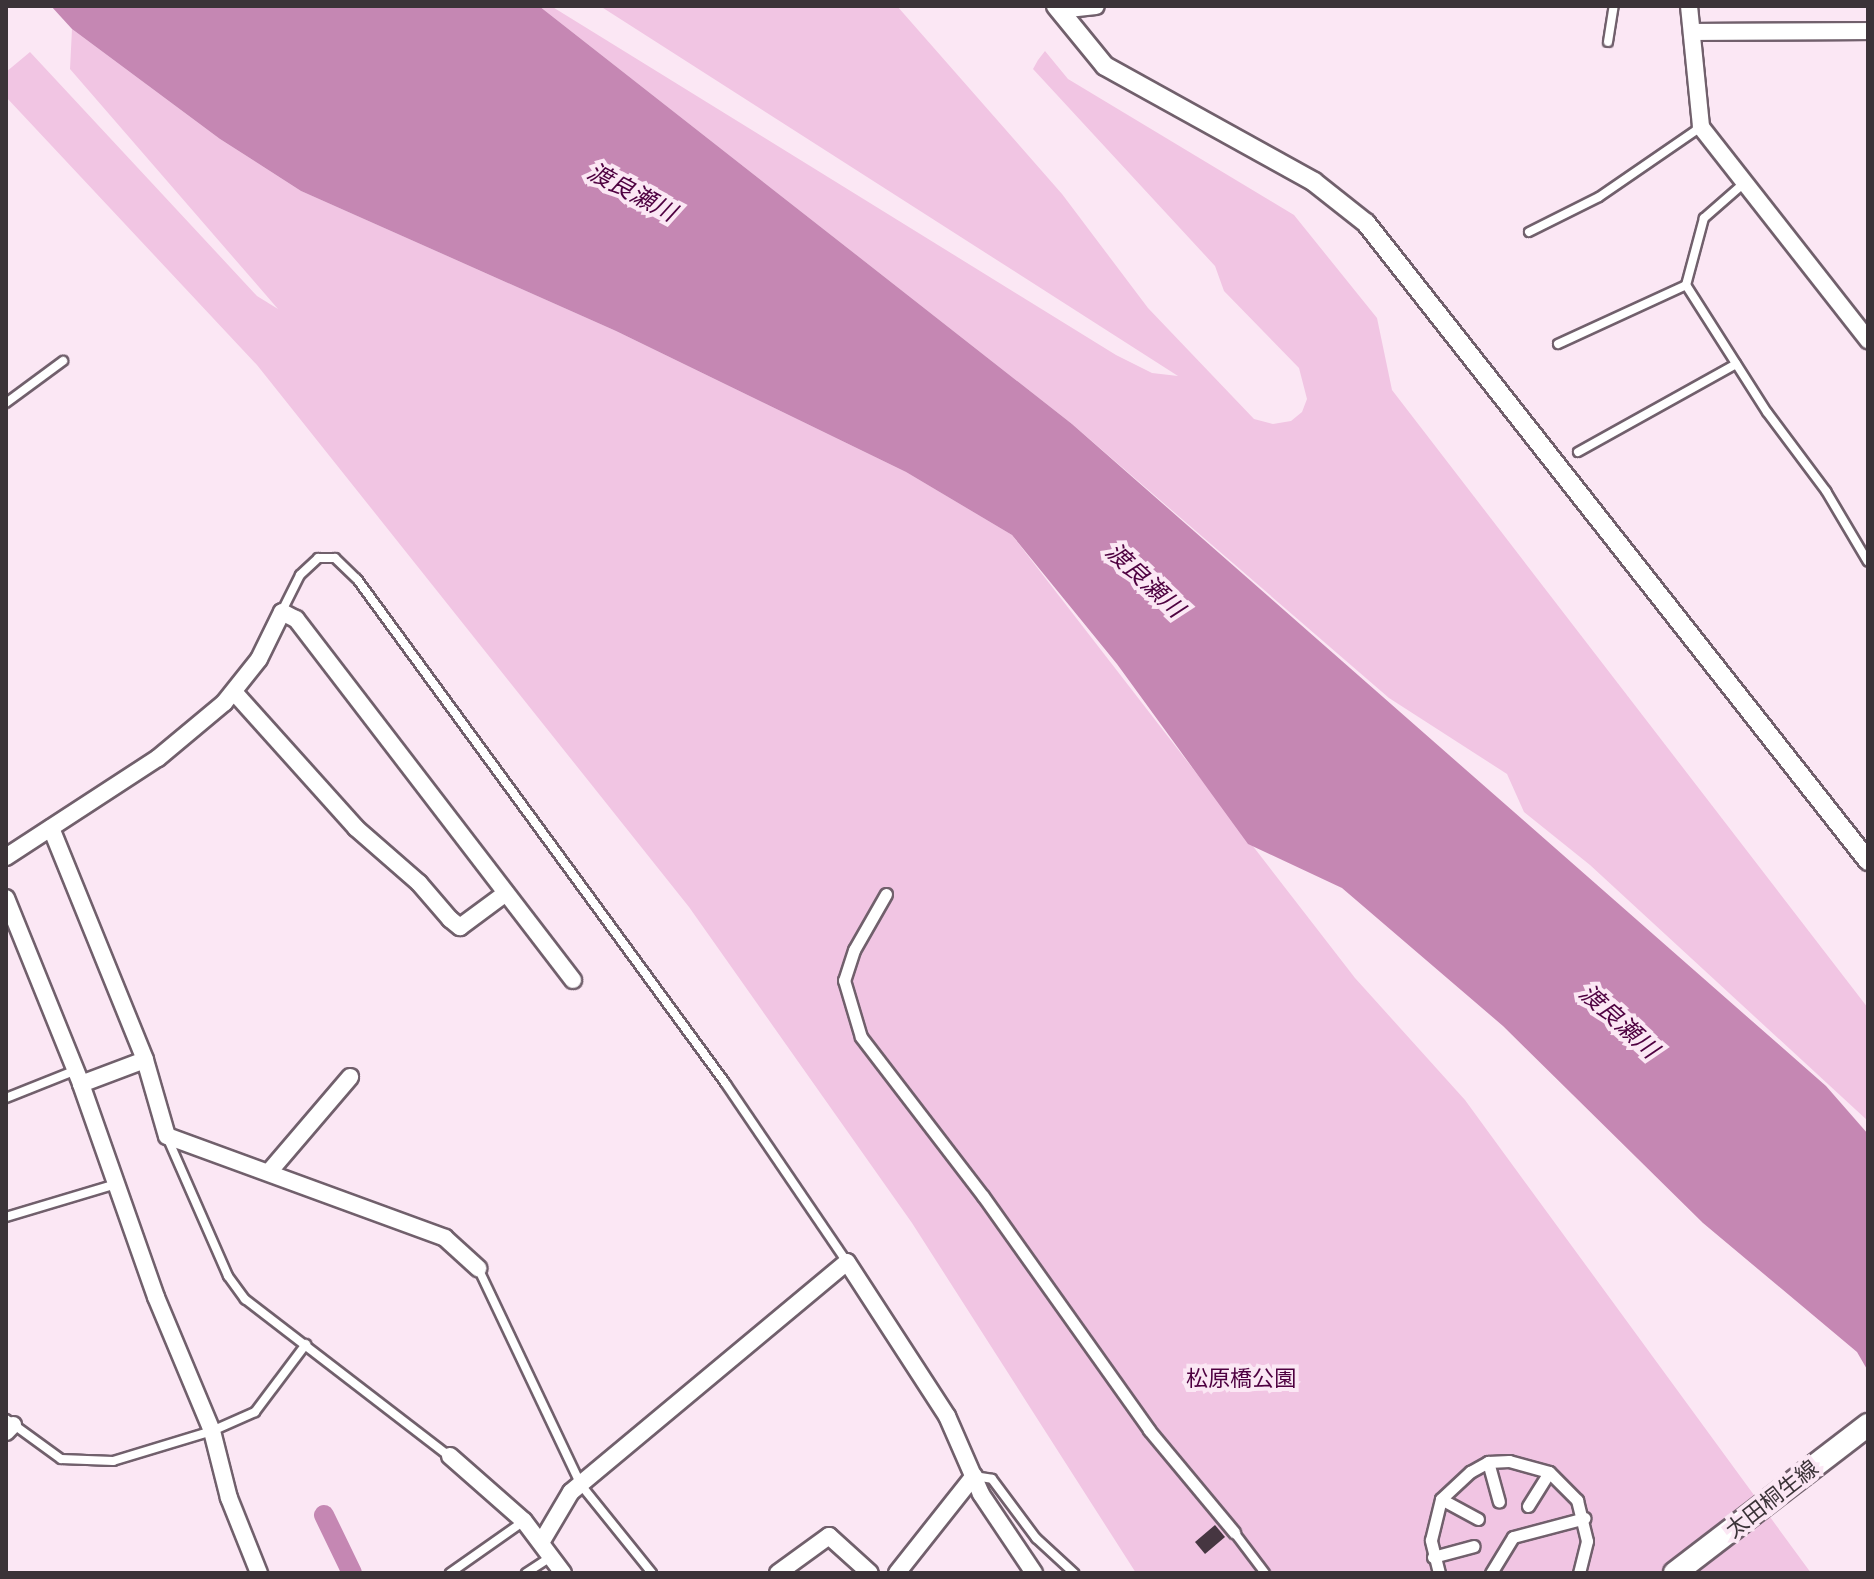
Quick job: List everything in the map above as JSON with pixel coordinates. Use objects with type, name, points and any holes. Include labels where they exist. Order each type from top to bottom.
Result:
[{"type":"main road","name":"太田桐生線","points":[[1675,1573],[1868,1425]]},
{"type":"street","points":[[1057,8],[1096,6]]},
{"type":"street","points":[[1689,6],[1694,32],[1701,127],[1868,340]]},
{"type":"street","points":[[1057,8],[1105,66],[1314,182],[1366,223],[1868,861]]},
{"type":"street","points":[[1694,32],[1868,31]]},
{"type":"street","points":[[6,857],[158,758],[235,693],[282,612],[296,619],[573,980]]},
{"type":"street","points":[[235,693],[356,828],[432,895],[460,927],[506,893]]},
{"type":"street","points":[[51,828],[145,1060],[167,1136],[445,1238],[478,1268]]},
{"type":"street","points":[[886,894],[854,950],[844,980],[861,1037],[983,1196],[1149,1430],[1234,1532]]},
{"type":"street","points":[[6,898],[78,1078],[156,1297],[212,1431],[229,1498],[259,1573]]},
{"type":"street","points":[[78,1078],[145,1060]]},
{"type":"street","points":[[269,1172],[350,1077]]},
{"type":"street","points":[[542,1541],[559,1505],[847,1262],[947,1416],[974,1476],[1034,1573]]},
{"type":"street","points":[[450,1456],[524,1521],[542,1541],[563,1573]]},
{"type":"street","points":[[1488,1462],[1499,1502]]},
{"type":"street","points":[[1439,1573],[1433,1557],[1433,1521],[1441,1499],[1454,1484],[1488,1462],[1529,1464],[1549,1472],[1565,1484],[1585,1518],[1587,1541],[1579,1573]]},
{"type":"street","points":[[1528,1506],[1549,1472]]},
{"type":"street","points":[[897,1573],[916,1542],[974,1476]]},
{"type":"street","points":[[1441,1499],[1478,1519]]},
{"type":"street","points":[[1491,1573],[1513,1537],[1585,1518]]},
{"type":"street","points":[[778,1573],[821,1536],[829,1536],[870,1573]]},
{"type":"street","points":[[1433,1557],[1474,1546]]},
{"type":"lane","points":[[1608,42],[1614,6]]},
{"type":"lane","points":[[1529,232],[1599,197],[1701,127]]},
{"type":"lane","points":[[1743,184],[1704,218],[1686,285],[1736,364],[1826,491],[1868,562]]},
{"type":"lane","points":[[1558,344],[1686,285]]},
{"type":"lane","points":[[6,403],[63,361]]},
{"type":"lane","points":[[1578,452],[1736,364]]},
{"type":"lane","points":[[282,612],[300,575],[318,558],[335,558],[357,579],[726,1084],[847,1262]]},
{"type":"lane","points":[[6,1098],[78,1078]]},
{"type":"lane","points":[[167,1136],[228,1276],[245,1299],[450,1456]]},
{"type":"lane","points":[[6,1217],[116,1184]]},
{"type":"lane","points":[[478,1268],[581,1485],[652,1573]]},
{"type":"lane","points":[[8,1425],[61,1459],[85,1463],[113,1461],[212,1431],[255,1412],[306,1344]]},
{"type":"lane","points":[[974,1476],[992,1479],[1036,1538],[1074,1573]]},
{"type":"lane","points":[[450,1573],[524,1521]]},
{"type":"lane","points":[[1234,1532],[1265,1573]]},
{"type":"lane","points":[[526,1573],[552,1556]]},
{"type":"green space","points":[[539,6],[551,6],[1116,355],[1152,373],[1178,376],[600,6],[897,6],[1062,194],[1148,308],[1254,419],[1273,424],[1291,421],[1302,412],[1307,399],[1299,368],[1224,291],[1215,266],[1033,69],[1038,60],[1045,51],[1068,79],[1294,215],[1377,318],[1392,390],[1868,1008],[1868,1121],[1590,865],[1524,812],[1507,774],[1389,698],[1072,424]]},
{"type":"green space","name":"松原橋公園","points":[[72,29],[220,139],[301,191],[616,331],[906,472],[1012,535],[1355,978],[1465,1100],[1811,1573],[1136,1573],[912,1223],[689,907],[257,365],[6,97],[6,72],[30,52],[257,296],[278,309],[70,69]]},
{"type":"water","name":"渡良瀬川","points":[[51,6],[539,6],[1072,424],[1826,1086],[1868,1134],[1868,1371],[1857,1352],[1703,1223],[1503,1026],[1342,888],[1248,844],[1117,664],[1012,535],[906,472],[616,331],[301,191],[220,139],[72,29]]},
{"type":"building","points":[[1215,1525],[1225,1537],[1205,1554],[1195,1542]]},
{"type":"waterway","points":[[324,1515],[352,1573]]}]
